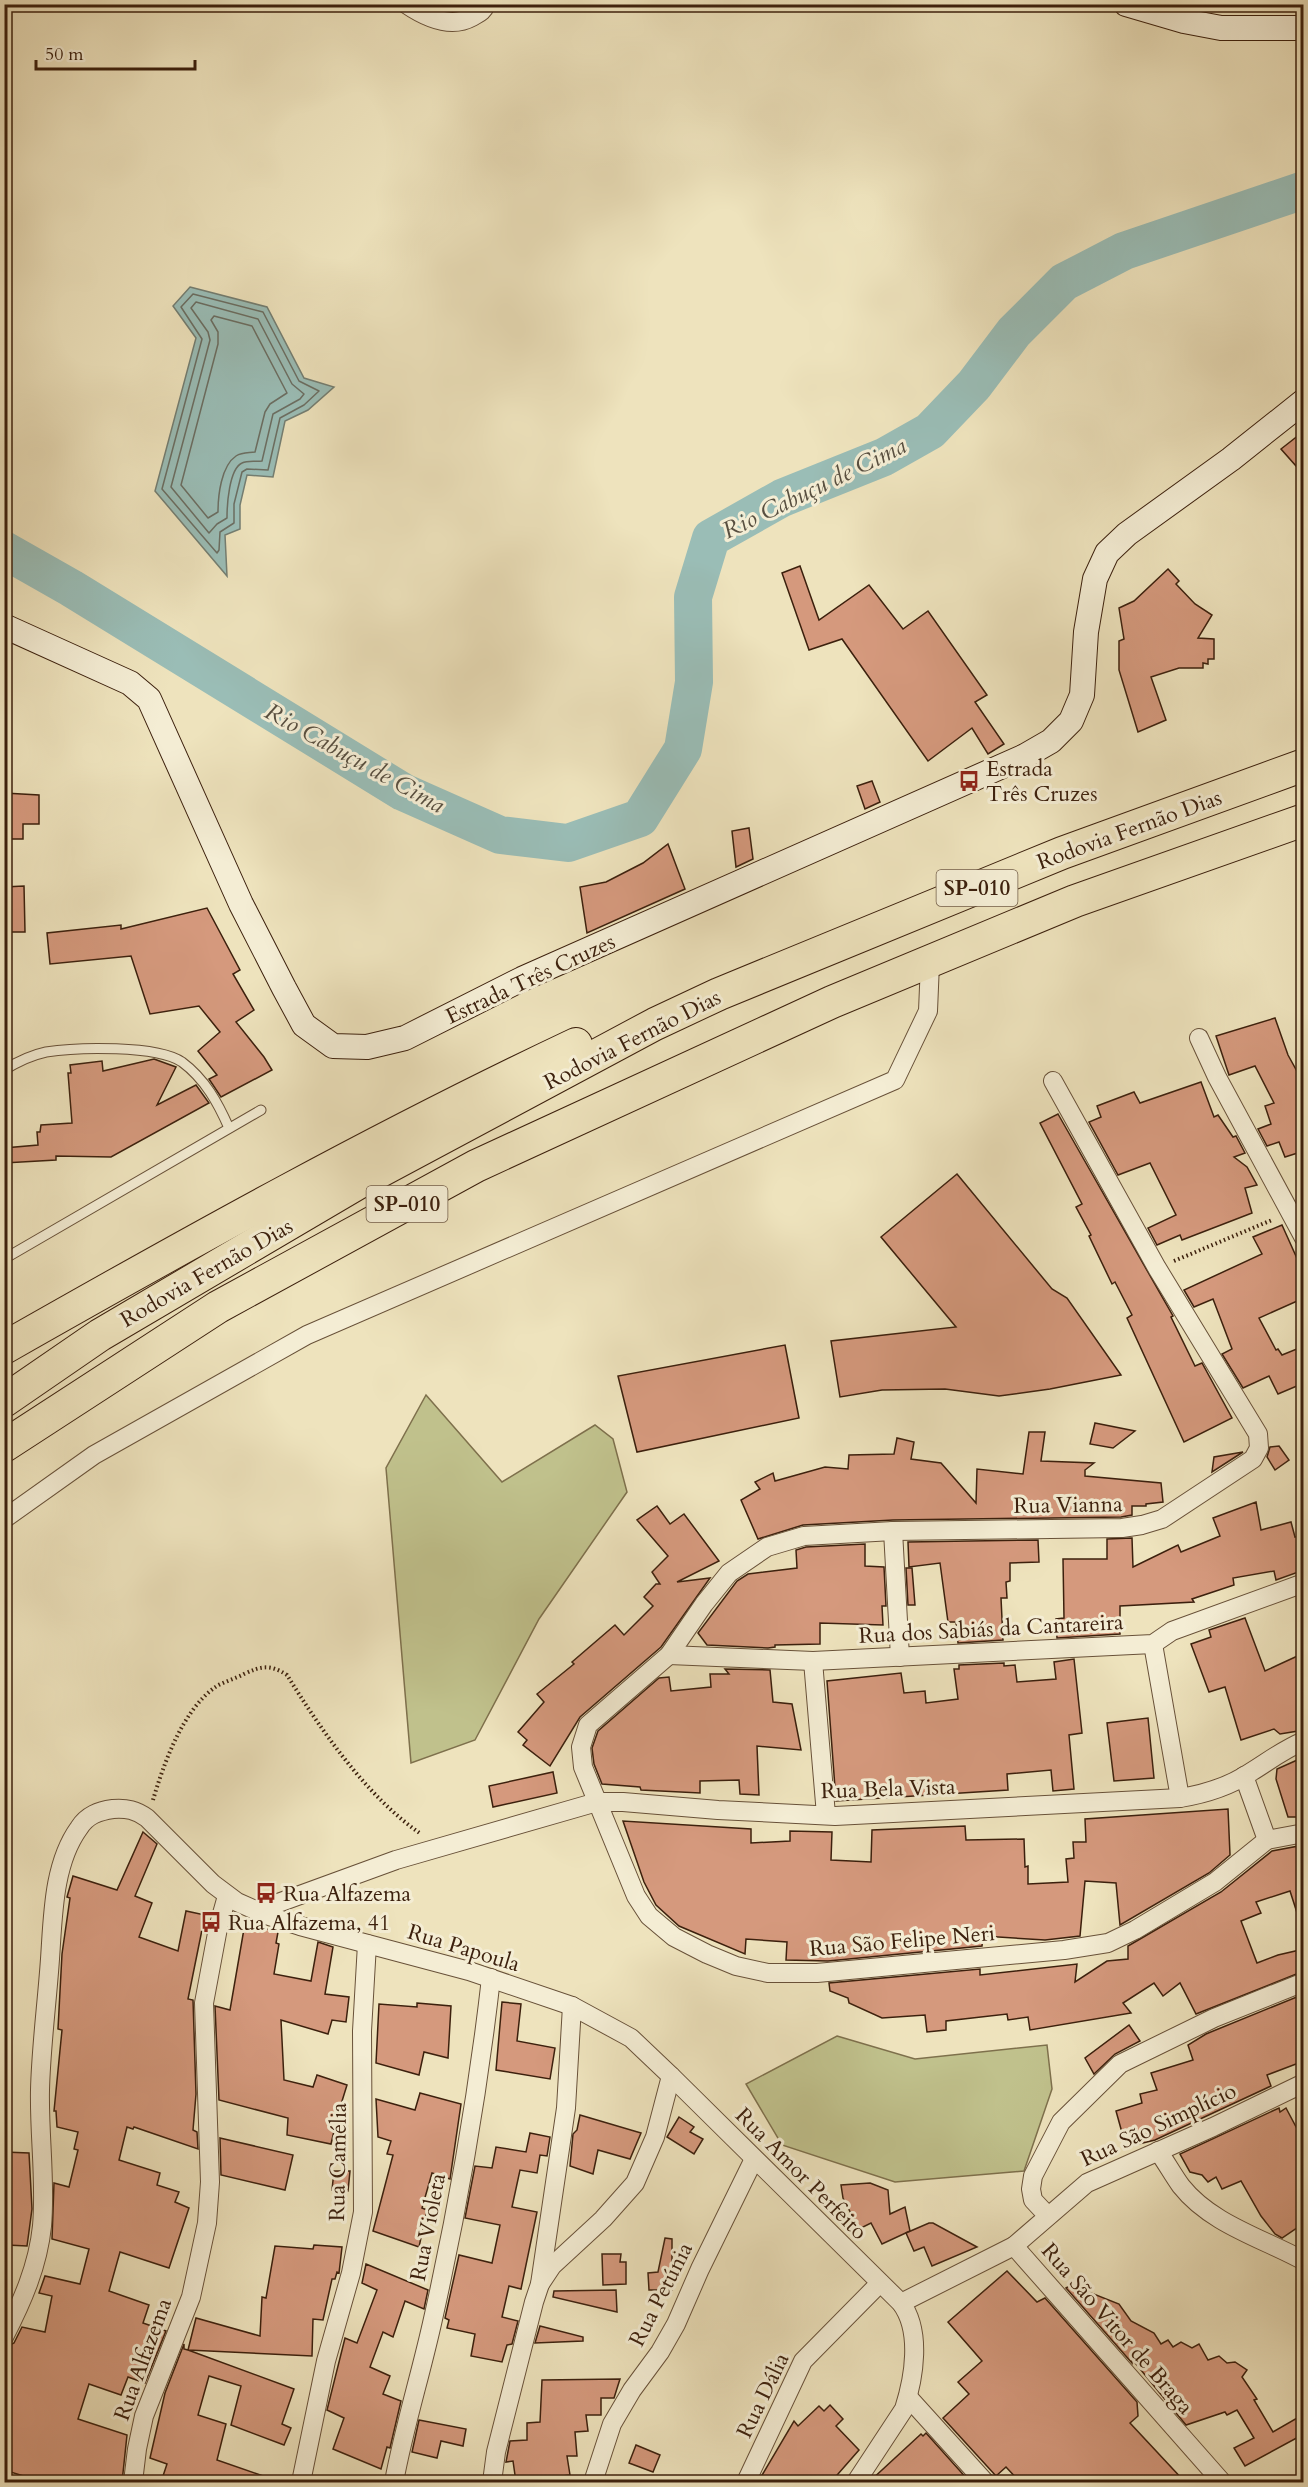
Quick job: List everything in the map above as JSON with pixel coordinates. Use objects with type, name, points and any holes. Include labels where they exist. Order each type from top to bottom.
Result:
[{"type":"highway","name":"Rodovia Fernão Dias","points":[[4,1401],[99,1335],[348,1189],[655,1024],[719,994],[1062,853],[1304,765]]},
{"type":"highway","name":"Rodovia Fernão Dias","points":[[4,1446],[236,1298],[476,1166],[822,1007],[1076,901],[1304,819]]},
{"type":"highway","points":[[4,1348],[165,1256],[393,1133],[463,1098],[588,1038],[655,1024]]},
{"type":"highway","points":[[4,1468],[236,1298]]},
{"type":"main road","points":[[1126,4],[1184,21],[1221,28],[1304,28]]},
{"type":"main road","name":"Estrada Três Cruzes","points":[[4,626],[130,683],[149,699],[241,904],[304,1025],[333,1046],[367,1047],[405,1038],[522,979],[1025,756],[1051,741],[1071,721],[1082,695],[1086,632],[1095,579],[1107,553],[1127,534],[1231,459],[1304,401]]},
{"type":"street","points":[[406,4],[419,13],[442,21],[463,22],[483,11],[486,4]]},
{"type":"street","points":[[4,1519],[94,1455],[307,1335],[894,1080],[928,1011],[930,963]]},
{"type":"street","points":[[1199,1038],[1304,1238]]},
{"type":"street","name":"Rua Vianna","points":[[597,1802],[582,1767],[581,1747],[588,1725],[669,1655],[704,1604],[729,1573],[767,1547],[804,1536],[893,1531],[1122,1528],[1142,1525],[1162,1519],[1253,1459],[1259,1448],[1258,1434],[1157,1268],[1053,1081]]},
{"type":"street","points":[[893,1531],[900,1657]]},
{"type":"street","name":"Rua dos Sabiás da Cantareira","points":[[669,1655],[813,1661],[1153,1644],[1172,1631],[1304,1582]]},
{"type":"street","points":[[1153,1644],[1180,1798]]},
{"type":"street","points":[[813,1661],[826,1815]]},
{"type":"street","name":"Rua Bela Vista","points":[[597,1802],[826,1815],[1180,1798],[1205,1794],[1244,1776],[1272,1757],[1304,1741]]},
{"type":"street","points":[[1244,1776],[1267,1840]]},
{"type":"street","points":[[256,1911],[396,1860],[597,1802]]},
{"type":"street","name":"Rua São Felipe Neri","points":[[597,1802],[636,1896],[649,1916],[674,1937],[707,1954],[736,1966],[768,1973],[817,1972],[1064,1950],[1108,1943],[1135,1930],[1215,1882],[1267,1840],[1304,1833]]},
{"type":"street","name":"Rua Papoula","points":[[4,2337],[27,2290],[42,2227],[40,2088],[55,1898],[59,1876],[71,1842],[79,1827],[96,1813],[123,1808],[139,1812],[227,1896],[256,1911],[300,1926],[432,1960],[572,2006],[631,2038],[671,2076]]},
{"type":"street","name":"Rua Alfazema","points":[[134,2482],[137,2449],[144,2416],[191,2297],[207,2223],[210,2181],[204,2003],[213,1948],[227,1896]]},
{"type":"street","name":"Rua Camélia","points":[[301,2482],[326,2361],[351,2272],[363,2212],[362,2031],[368,1944]]},
{"type":"street","name":"Rua Violeta","points":[[394,2482],[454,2221],[483,2052],[491,1978]]},
{"type":"street","points":[[1048,2216],[1034,2200],[1031,2189],[1033,2176],[1061,2122],[1120,2064],[1214,2018],[1304,1982]]},
{"type":"street","points":[[492,2482],[496,2452],[540,2284],[567,2108],[572,2006]]},
{"type":"street","points":[[540,2284],[552,2266],[603,2219],[635,2183],[655,2137],[671,2076]]},
{"type":"street","name":"Rua Amor Perfeito","points":[[671,2076],[901,2303]]},
{"type":"street","name":"Rua São Simplício","points":[[1014,2246],[1087,2182],[1304,2083]]},
{"type":"street","points":[[1158,2151],[1182,2187],[1206,2210],[1234,2227],[1304,2260]]},
{"type":"street","name":"Rua Petúnia","points":[[593,2482],[612,2424],[676,2324],[700,2269],[754,2159]]},
{"type":"street","name":"Rua São Vitor de Braga","points":[[901,2303],[1014,2246],[1222,2482]]},
{"type":"street","name":"Rua Dália","points":[[746,2482],[803,2361],[880,2283]]},
{"type":"street","points":[[856,2482],[904,2409],[908,2397],[914,2355],[908,2312],[901,2303]]},
{"type":"street","points":[[908,2397],[985,2482]]},
{"type":"lane","points":[[4,1070],[16,1062],[46,1052],[125,1049],[160,1054],[180,1061],[196,1073],[216,1098],[230,1128]]},
{"type":"lane","points":[[4,1259],[261,1110]]},
{"type":"path","points":[[1157,1268],[1289,1212]]},
{"type":"path","points":[[147,1818],[165,1759],[195,1708],[215,1688],[257,1668],[275,1667],[287,1675],[337,1749],[400,1819],[442,1848]]},
{"type":"green space","points":[[426,1395],[502,1482],[595,1425],[613,1439],[627,1492],[539,1619],[475,1740],[411,1763],[386,1468]]},
{"type":"green space","points":[[837,2036],[915,2059],[1047,2045],[1052,2089],[1024,2171],[895,2182],[782,2145],[746,2084]]},
{"type":"water","points":[[190,287],[267,307],[304,378],[334,387],[308,410],[285,421],[273,477],[247,475],[240,505],[240,529],[225,535],[227,576],[155,491],[196,338],[173,306]]},
{"type":"building","points":[[1304,431],[1304,475],[1281,449]]},
{"type":"building","points":[[800,566],[819,620],[869,585],[903,629],[928,611],[987,695],[975,702],[1004,744],[988,754],[972,728],[928,761],[842,639],[809,650],[782,573]]},
{"type":"building","points":[[1168,569],[1179,581],[1176,584],[1195,604],[1212,615],[1198,638],[1214,639],[1214,659],[1208,659],[1208,664],[1203,663],[1203,668],[1179,668],[1151,677],[1166,720],[1138,732],[1119,670],[1119,641],[1124,639],[1119,608],[1134,601]]},
{"type":"building","points":[[872,781],[880,802],[865,809],[857,786]]},
{"type":"building","points":[[4,793],[39,795],[39,824],[23,824],[23,839],[4,839]]},
{"type":"building","points":[[749,828],[753,859],[736,867],[732,831]]},
{"type":"building","points":[[668,844],[685,889],[587,933],[580,887],[606,882],[643,863]]},
{"type":"building","points":[[24,886],[25,932],[4,932],[4,887]]},
{"type":"building","points":[[207,908],[240,970],[233,974],[254,1010],[236,1022],[272,1070],[221,1097],[209,1079],[217,1075],[198,1051],[220,1032],[199,1006],[150,1014],[131,956],[50,964],[47,933],[121,925],[121,929]]},
{"type":"building","points":[[1275,1018],[1288,1055],[1304,1084],[1304,1151],[1285,1157],[1279,1142],[1267,1146],[1258,1129],[1271,1124],[1265,1106],[1274,1103],[1255,1066],[1229,1075],[1216,1036]]},
{"type":"building","points":[[154,1059],[176,1067],[157,1105],[196,1085],[209,1103],[111,1157],[56,1156],[56,1160],[4,1163],[4,1148],[38,1145],[37,1132],[40,1132],[41,1125],[72,1123],[68,1073],[71,1073],[70,1065],[102,1061],[103,1071]]},
{"type":"building","points":[[1201,1082],[1214,1117],[1218,1115],[1233,1137],[1236,1136],[1245,1153],[1234,1157],[1247,1167],[1257,1185],[1245,1188],[1252,1213],[1182,1240],[1180,1235],[1157,1245],[1148,1228],[1176,1215],[1150,1163],[1118,1175],[1089,1122],[1101,1117],[1097,1106],[1134,1092],[1140,1103]]},
{"type":"building","points":[[1058,1114],[1173,1316],[1171,1317],[1195,1366],[1202,1363],[1232,1418],[1184,1442],[1127,1318],[1132,1315],[1115,1282],[1112,1284],[1076,1207],[1082,1204],[1040,1123]]},
{"type":"building","points":[[957,1174],[1052,1289],[1067,1298],[1121,1375],[999,1396],[945,1389],[882,1390],[840,1397],[831,1341],[956,1327],[881,1237]]},
{"type":"building","points":[[1282,1225],[1304,1274],[1304,1298],[1259,1318],[1276,1350],[1278,1349],[1282,1355],[1304,1346],[1304,1383],[1278,1394],[1269,1376],[1243,1388],[1222,1354],[1232,1349],[1213,1299],[1194,1307],[1184,1290],[1262,1254],[1253,1237]]},
{"type":"building","points":[[785,1345],[799,1418],[637,1452],[618,1376]]},
{"type":"building","points":[[1095,1423],[1135,1431],[1113,1448],[1090,1444]]},
{"type":"building","points":[[1029,1432],[1045,1432],[1041,1461],[1094,1463],[1085,1470],[1085,1476],[1161,1483],[1163,1502],[1132,1506],[1132,1515],[1121,1517],[893,1520],[803,1525],[758,1539],[741,1500],[760,1489],[755,1482],[773,1473],[775,1481],[825,1467],[848,1469],[849,1455],[894,1454],[897,1438],[914,1442],[911,1459],[941,1463],[976,1503],[977,1469],[1023,1474]]},
{"type":"building","points":[[1279,1446],[1289,1460],[1275,1470],[1267,1457],[1270,1447]]},
{"type":"building","points":[[1243,1452],[1212,1472],[1214,1457]]},
{"type":"building","points":[[1256,1502],[1261,1530],[1291,1522],[1295,1537],[1304,1535],[1304,1570],[1276,1580],[1274,1571],[1233,1578],[1234,1585],[1192,1599],[1194,1602],[1120,1606],[1120,1634],[1057,1638],[1056,1619],[1064,1618],[1063,1559],[1107,1559],[1107,1539],[1132,1538],[1133,1567],[1178,1545],[1181,1552],[1220,1536],[1213,1518]]},
{"type":"building","points":[[657,1506],[670,1524],[684,1514],[719,1561],[677,1582],[710,1578],[661,1647],[580,1717],[550,1766],[523,1745],[527,1740],[518,1732],[544,1702],[537,1694],[574,1664],[572,1662],[615,1625],[624,1635],[653,1606],[644,1597],[656,1584],[660,1584],[652,1572],[668,1556],[637,1520]]},
{"type":"building","points":[[1038,1540],[1039,1562],[1010,1563],[1010,1581],[1006,1582],[1007,1598],[1001,1598],[1003,1640],[958,1643],[956,1622],[948,1622],[940,1563],[909,1567],[908,1542]]},
{"type":"building","points":[[865,1544],[865,1566],[884,1567],[886,1606],[882,1606],[883,1625],[820,1623],[820,1644],[775,1645],[775,1647],[768,1648],[707,1645],[698,1633],[737,1581],[748,1574],[797,1568],[796,1550],[806,1547]]},
{"type":"building","points":[[906,1568],[912,1568],[915,1605],[908,1605]]},
{"type":"building","points":[[1245,1618],[1265,1671],[1304,1653],[1304,1730],[1280,1734],[1274,1729],[1241,1740],[1225,1687],[1209,1692],[1191,1644],[1211,1637],[1209,1630]]},
{"type":"building","points":[[1074,1659],[1082,1733],[1069,1735],[1074,1789],[1053,1791],[1051,1770],[1007,1774],[1008,1790],[836,1801],[827,1681],[901,1673],[904,1693],[925,1691],[926,1703],[958,1699],[954,1669],[959,1669],[959,1665],[1004,1663],[1004,1666],[1015,1665],[1017,1682],[1056,1679],[1054,1662]]},
{"type":"building","points":[[725,1669],[770,1670],[773,1702],[792,1704],[801,1750],[757,1746],[759,1795],[740,1794],[739,1780],[700,1781],[700,1793],[641,1790],[640,1787],[602,1784],[594,1764],[592,1748],[598,1731],[659,1678],[669,1677],[671,1691],[711,1687],[710,1674],[729,1674]]},
{"type":"building","points":[[1148,1718],[1154,1778],[1114,1781],[1107,1723]]},
{"type":"building","points":[[1304,1757],[1304,1817],[1288,1817],[1276,1779],[1277,1769]]},
{"type":"building","points":[[553,1772],[557,1793],[493,1807],[489,1786]]},
{"type":"building","points":[[1228,1809],[1230,1855],[1209,1873],[1120,1925],[1116,1883],[1085,1881],[1080,1936],[1045,1940],[983,1936],[982,1946],[828,1961],[786,1960],[787,1942],[746,1939],[745,1954],[679,1926],[656,1905],[644,1882],[623,1821],[751,1829],[751,1843],[790,1841],[790,1831],[832,1832],[831,1860],[871,1862],[872,1830],[965,1826],[966,1840],[1024,1839],[1028,1884],[1068,1882],[1066,1859],[1074,1858],[1073,1842],[1086,1842],[1085,1819]]},
{"type":"building","points":[[143,1832],[157,1844],[135,1896],[152,1903],[139,1937],[178,1951],[186,1911],[205,1915],[188,1999],[193,2000],[196,2094],[193,2130],[197,2132],[198,2149],[134,2127],[133,2129],[127,2127],[119,2160],[160,2173],[157,2185],[179,2192],[175,2202],[189,2208],[169,2268],[120,2252],[109,2291],[149,2305],[143,2323],[166,2331],[145,2383],[128,2377],[121,2395],[89,2384],[78,2419],[127,2435],[122,2482],[43,2482],[4,2470],[4,2348],[14,2343],[22,2327],[45,2332],[52,2296],[39,2293],[45,2276],[80,2284],[89,2249],[52,2239],[54,2183],[69,2187],[78,2150],[74,2149],[78,2132],[57,2127],[56,2111],[54,2111],[62,2030],[58,2029],[62,1954],[70,1898],[67,1897],[73,1876],[117,1890]]},
{"type":"building","points":[[1304,1845],[1304,1921],[1300,1922],[1290,1891],[1256,1902],[1261,1913],[1241,1921],[1257,1963],[1304,1949],[1304,1971],[1196,2014],[1180,1983],[1163,1996],[1154,1983],[1123,2003],[1131,2013],[1030,2030],[1028,2017],[1008,2020],[1007,2014],[946,2021],[946,2030],[927,2032],[925,2015],[882,2018],[849,2003],[848,1998],[830,1991],[829,1983],[980,1969],[980,1975],[1077,1964],[1075,1982],[1107,1961],[1128,1959],[1128,1946],[1221,1892],[1272,1851]]},
{"type":"building","points":[[245,1923],[278,1932],[276,1943],[279,1944],[274,1974],[311,1981],[318,1942],[333,1947],[325,1994],[349,1997],[346,2022],[332,2020],[328,2034],[281,2020],[284,2080],[313,2087],[317,2075],[347,2085],[338,2114],[344,2116],[343,2134],[334,2131],[331,2144],[287,2135],[288,2118],[219,2100],[215,2006],[230,2010]]},
{"type":"building","points":[[1304,1994],[1304,2061],[1267,2075],[1271,2086],[1155,2140],[1126,2147],[1116,2111],[1142,2103],[1140,2094],[1157,2090],[1151,2073],[1193,2060],[1188,2045],[1206,2034]]},
{"type":"building","points":[[502,2002],[521,2004],[517,2041],[555,2048],[550,2079],[496,2070]]},
{"type":"building","points":[[417,2003],[451,2006],[448,2058],[424,2052],[419,2075],[376,2063],[379,2004],[417,2007]]},
{"type":"building","points":[[1129,2025],[1140,2041],[1115,2054],[1094,2074],[1085,2058]]},
{"type":"building","points":[[420,2093],[461,2104],[450,2179],[432,2173],[422,2208],[427,2210],[419,2247],[373,2231],[393,2155],[387,2154],[391,2141],[378,2137],[376,2099],[415,2110]]},
{"type":"building","points":[[1279,2108],[1280,2112],[1286,2108],[1304,2142],[1304,2223],[1282,2238],[1275,2234],[1261,2216],[1241,2181],[1222,2189],[1216,2177],[1208,2182],[1202,2175],[1190,2172],[1180,2154]]},
{"type":"building","points":[[580,2115],[641,2133],[630,2159],[598,2150],[593,2174],[570,2166],[573,2134],[577,2130]]},
{"type":"building","points":[[679,2117],[694,2127],[690,2132],[703,2139],[694,2154],[667,2137]]},
{"type":"building","points":[[530,2133],[550,2137],[547,2156],[540,2155],[537,2173],[520,2170],[512,2207],[537,2212],[521,2289],[509,2286],[502,2317],[518,2321],[512,2344],[507,2345],[502,2362],[471,2356],[475,2334],[447,2328],[449,2320],[445,2318],[459,2255],[492,2263],[500,2225],[465,2218],[475,2166],[492,2168],[496,2147],[526,2152]]},
{"type":"building","points":[[220,2138],[293,2155],[285,2190],[221,2175]]},
{"type":"building","points":[[4,2152],[29,2153],[32,2209],[27,2246],[7,2245],[7,2241],[4,2241]]},
{"type":"building","points":[[334,2171],[350,2171],[348,2191],[332,2190]]},
{"type":"building","points":[[870,2183],[888,2190],[890,2214],[905,2207],[910,2231],[882,2244],[871,2223],[859,2229],[843,2198],[841,2185]]},
{"type":"building","points":[[929,2223],[977,2247],[932,2266],[924,2247],[914,2251],[906,2233]]},
{"type":"building","points":[[665,2238],[672,2239],[672,2290],[649,2290],[648,2273],[658,2272]]},
{"type":"building","points":[[314,2245],[342,2247],[339,2273],[337,2272],[335,2279],[332,2279],[323,2320],[313,2319],[312,2356],[188,2350],[196,2318],[260,2336],[262,2297],[266,2298],[275,2246],[313,2249]]},
{"type":"building","points":[[602,2254],[621,2254],[620,2262],[626,2262],[626,2284],[603,2285]]},
{"type":"building","points":[[366,2264],[428,2290],[424,2309],[405,2301],[393,2337],[383,2332],[370,2367],[390,2376],[383,2394],[401,2401],[390,2448],[387,2447],[381,2469],[333,2449],[344,2418],[327,2410],[345,2338],[357,2343],[377,2290],[362,2283]]},
{"type":"building","points":[[1007,2271],[1037,2302],[1045,2298],[1137,2402],[1138,2416],[1130,2423],[1185,2482],[1020,2482],[1006,2467],[996,2476],[943,2418],[969,2394],[958,2382],[982,2361],[948,2322]]},
{"type":"building","points":[[1071,2285],[1119,2304],[1131,2321],[1154,2333],[1161,2344],[1168,2340],[1173,2347],[1181,2342],[1192,2348],[1199,2344],[1208,2360],[1219,2356],[1227,2363],[1235,2362],[1247,2370],[1242,2377],[1257,2399],[1254,2400],[1273,2432],[1304,2414],[1304,2434],[1245,2466],[1234,2448],[1254,2438],[1237,2410],[1227,2415],[1225,2412],[1186,2425],[1132,2359],[1132,2363],[1066,2288]]},
{"type":"building","points":[[616,2290],[617,2312],[553,2297],[554,2291]]},
{"type":"building","points":[[540,2326],[583,2337],[583,2341],[535,2343]]},
{"type":"building","points":[[184,2344],[184,2349],[294,2389],[282,2424],[291,2428],[284,2445],[231,2425],[241,2386],[209,2376],[198,2415],[226,2424],[217,2460],[269,2478],[268,2482],[161,2482],[167,2464],[150,2458],[165,2393]]},
{"type":"building","points":[[620,2379],[614,2398],[601,2398],[601,2415],[586,2415],[588,2431],[575,2432],[577,2456],[567,2456],[570,2475],[516,2482],[513,2461],[506,2462],[510,2441],[527,2440],[527,2423],[540,2422],[542,2380]]},
{"type":"building","points":[[830,2405],[843,2419],[836,2426],[859,2450],[831,2482],[758,2482],[794,2421],[798,2426],[819,2406],[824,2411]]},
{"type":"building","points":[[419,2420],[466,2429],[463,2446],[441,2441],[437,2458],[412,2452]]},
{"type":"building","points":[[926,2433],[969,2481],[869,2482],[921,2434],[923,2436]]},
{"type":"building","points":[[636,2445],[660,2455],[653,2472],[629,2463]]},
{"type":"waterway","name":"Rio Cabuçu de Cima","points":[[4,550],[71,588],[403,792],[500,835],[568,843],[640,818],[683,749],[694,682],[693,597],[711,538],[782,498],[884,457],[930,431],[974,385],[1014,332],[1064,282],[1124,251],[1304,190]]},
{"type":"place","name":"Estrada Três Cruzes","points":[[969,781]]},
{"type":"place","name":"Rua Alfazema","points":[[266,1893]]},
{"type":"place","name":"Rua Alfazema, 41","points":[[211,1922]]}]
